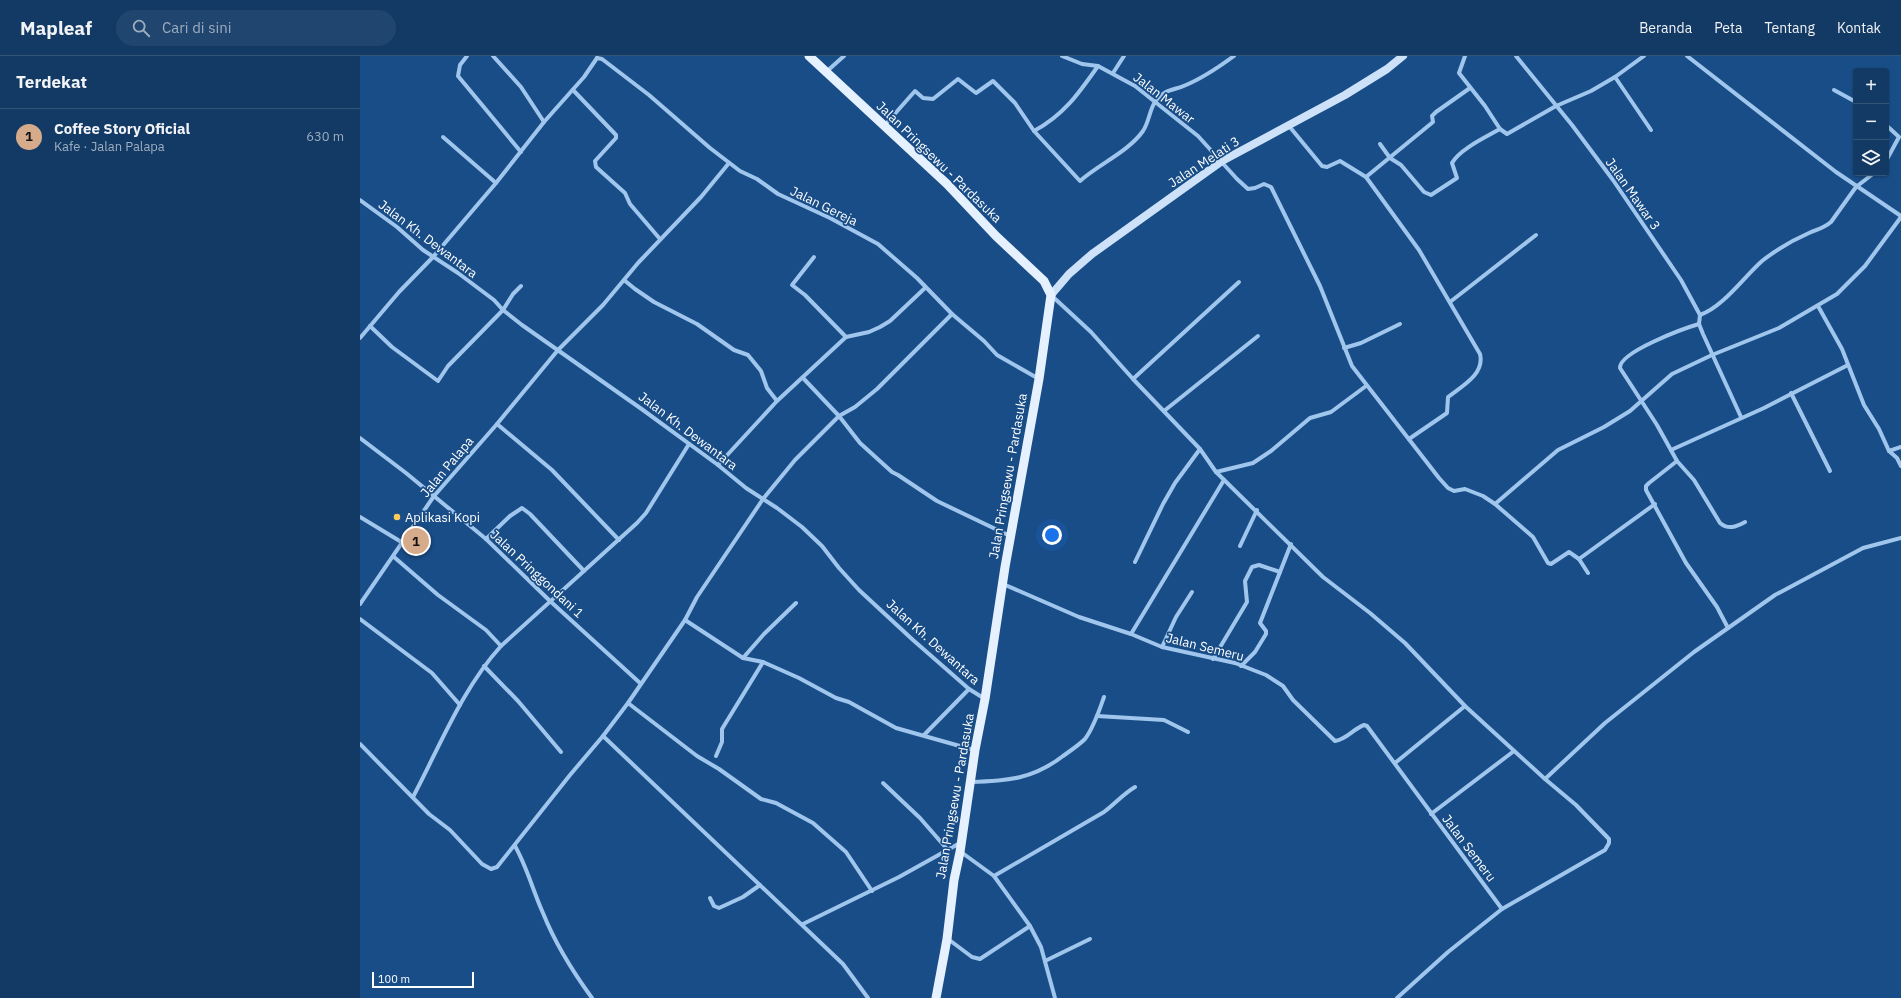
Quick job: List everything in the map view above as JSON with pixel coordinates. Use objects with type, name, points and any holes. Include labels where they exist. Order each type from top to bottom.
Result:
[{"type":"main road","name":"Jalan Pringsewu - Pardasuka","points":[[809,56],[947,184],[996,236],[1044,281],[1051,295],[1039,379],[1010,536],[985,699],[975,750],[954,880],[947,939],[936,998]]},
{"type":"street","points":[[467,56],[460,65],[458,76],[522,152]]},
{"type":"street","points":[[493,56],[521,87],[544,122]]},
{"type":"street","points":[[826,72],[844,56]]},
{"type":"street","name":"Jalan Mawar","points":[[1062,56],[1082,64],[1098,66],[1135,86],[1198,136],[1248,189],[1264,184],[1271,187],[1320,286],[1344,348]]},
{"type":"street","points":[[1113,73],[1124,56]]},
{"type":"street","points":[[884,126],[915,91],[923,98],[933,99],[958,79],[976,93],[980,92],[990,82],[995,83],[1015,103],[1034,131],[1080,181],[1092,170],[1122,151],[1143,130],[1154,102],[1166,92],[1187,85],[1204,76],[1234,56]]},
{"type":"street","name":"Jalan Melati 3","points":[[1051,295],[1069,274],[1092,254],[1222,161],[1345,95],[1387,69],[1403,56]]},
{"type":"street","points":[[1465,56],[1459,73],[1500,129],[1507,134],[1556,106],[1591,91],[1615,77],[1644,56]]},
{"type":"street","name":"Jalan Mawar 3","points":[[1516,56],[1572,125],[1622,193],[1681,280],[1700,315]]},
{"type":"street","points":[[1495,504],[1558,450],[1604,427],[1630,410],[1672,374],[1712,355],[1780,328],[1837,294],[1860,271],[1901,217],[1856,187],[1687,56]]},
{"type":"street","points":[[360,338],[433,257],[496,183],[522,152],[544,122],[573,90],[597,57]]},
{"type":"street","name":"Jalan Gereja","points":[[597,57],[603,57],[729,163],[757,179],[778,194],[830,218],[878,244],[917,278],[925,288],[952,314],[984,341],[997,355],[1039,379]]},
{"type":"street","points":[[1034,131],[1045,125],[1066,109],[1098,66]]},
{"type":"street","points":[[1615,77],[1651,130]]},
{"type":"street","points":[[1366,177],[1433,122],[1432,116],[1470,88]]},
{"type":"street","points":[[573,90],[616,135],[616,138],[595,161],[596,167],[625,193],[630,204],[660,239]]},
{"type":"street","points":[[1834,90],[1853,100]]},
{"type":"street","points":[[1289,126],[1322,166],[1328,167],[1340,161],[1366,177],[1419,250],[1480,354],[1482,361],[1476,374],[1448,397],[1448,409],[1444,416],[1409,439]]},
{"type":"street","points":[[1889,128],[1899,137],[1889,155]]},
{"type":"street","points":[[1380,144],[1390,158],[1401,165],[1424,192],[1431,195],[1457,178],[1452,163],[1454,159],[1500,129]]},
{"type":"street","points":[[444,137],[496,183]]},
{"type":"street","name":"Jalan Palapa","points":[[360,604],[394,557],[434,496],[497,424],[558,350],[602,306],[729,163]]},
{"type":"street","points":[[1741,417],[1699,324],[1700,315],[1713,310],[1743,279],[1776,251],[1810,232],[1826,227],[1856,187],[1870,176]]},
{"type":"street","name":"Jalan Kh. Dewantara","points":[[360,200],[433,257],[458,273],[494,300],[503,310],[718,465],[746,488],[763,499],[812,537],[859,590],[928,654],[969,689],[985,699]]},
{"type":"street","points":[[1450,302],[1536,235]]},
{"type":"street","points":[[814,257],[792,285],[805,295],[846,337]]},
{"type":"street","points":[[624,280],[654,302],[697,324],[734,350],[748,355],[760,371],[767,388],[777,402]]},
{"type":"street","points":[[1133,379],[1239,282]]},
{"type":"street","points":[[370,326],[392,347],[438,381],[466,346],[503,310],[513,294],[521,286]]},
{"type":"street","points":[[718,465],[777,402],[846,337],[866,333],[890,321],[925,288]]},
{"type":"street","points":[[1051,295],[1091,332],[1133,379],[1200,449],[1216,472],[1257,510],[1323,577],[1370,613],[1405,643],[1465,706],[1545,779],[1576,804],[1609,839],[1609,843],[1605,850],[1502,910],[1448,952],[1397,998]]},
{"type":"street","points":[[1818,306],[1842,349],[1864,405],[1879,430],[1889,451],[1901,466]]},
{"type":"street","points":[[360,744],[429,814],[450,830],[482,864],[491,869],[496,867],[502,862],[570,775],[603,736],[628,702],[685,620],[697,597],[763,499],[796,460],[839,416],[855,407],[877,389],[952,314]]},
{"type":"street","points":[[1400,324],[1361,343],[1344,348],[1352,366],[1366,386],[1448,488],[1454,491],[1465,489],[1483,496],[1495,504],[1533,537],[1548,563],[1551,564],[1569,552],[1579,559],[1588,573]]},
{"type":"street","points":[[1699,324],[1685,328],[1642,347],[1622,362],[1620,368],[1641,402],[1658,425],[1677,461],[1694,480],[1720,523],[1726,527],[1736,527],[1745,522]]},
{"type":"street","points":[[1164,411],[1258,336]]},
{"type":"street","points":[[1671,450],[1741,417],[1764,408],[1848,365]]},
{"type":"street","points":[[803,378],[839,416],[860,443],[892,472],[937,501],[1010,536]]},
{"type":"street","points":[[1216,472],[1253,463],[1271,451],[1310,418],[1331,412],[1366,386]]},
{"type":"street","points":[[1792,393],[1830,472]]},
{"type":"street","points":[[497,424],[552,470],[619,540]]},
{"type":"street","name":"Jalan Pringgondani 1","points":[[360,438],[486,539],[550,601],[640,683]]},
{"type":"street","points":[[413,797],[460,705],[484,666],[501,646],[626,535],[646,513],[689,444]]},
{"type":"street","points":[[1889,451],[1901,447]]},
{"type":"street","points":[[1135,562],[1174,483],[1200,449]]},
{"type":"street","points":[[1677,461],[1646,486],[1646,490],[1681,553],[1717,607],[1728,628]]},
{"type":"street","points":[[1131,634],[1224,480]]},
{"type":"street","points":[[1579,559],[1655,504]]},
{"type":"street","points":[[486,539],[510,516],[522,508],[584,571]]},
{"type":"street","points":[[1240,546],[1257,510]]},
{"type":"street","points":[[360,517],[403,543]]},
{"type":"street","points":[[1545,779],[1605,723],[1728,628],[1775,595],[1857,552],[1887,541],[1901,538]]},
{"type":"street","points":[[1241,666],[1255,652],[1266,634],[1266,631],[1260,623],[1291,544]]},
{"type":"street","points":[[394,557],[438,595],[486,630],[501,646]]},
{"type":"street","points":[[1213,659],[1247,602],[1245,582],[1252,567],[1259,565],[1280,572]]},
{"type":"street","name":"Jalan Semeru","points":[[1003,584],[1079,617],[1131,634],[1162,647],[1235,663],[1266,675],[1283,686],[1292,700],[1335,741],[1342,740],[1359,727],[1364,725],[1367,726],[1502,910]]},
{"type":"street","points":[[1162,647],[1176,617],[1192,592]]},
{"type":"street","points":[[743,658],[764,634],[796,603]]},
{"type":"street","points":[[360,619],[432,673],[460,705]]},
{"type":"street","points":[[685,620],[711,635],[743,658],[763,662],[800,678],[836,698],[850,702],[896,728],[975,750]]},
{"type":"street","points":[[716,756],[722,742],[722,729],[763,662]]},
{"type":"street","points":[[484,666],[518,701],[542,732],[561,752]]},
{"type":"street","points":[[924,735],[969,689]]},
{"type":"street","points":[[970,782],[1006,781],[1028,776],[1052,765],[1085,738],[1097,716],[1104,697]]},
{"type":"street","points":[[628,702],[697,756],[719,769],[761,799],[776,803],[813,823],[846,852],[872,891]]},
{"type":"street","points":[[1395,763],[1465,706]]},
{"type":"street","points":[[1097,716],[1164,720],[1188,732]]},
{"type":"street","points":[[603,736],[843,964],[855,977],[868,998]]},
{"type":"street","points":[[1431,814],[1514,751]]},
{"type":"street","points":[[883,783],[920,818],[947,850]]},
{"type":"street","points":[[994,876],[1104,812],[1116,803],[1122,795],[1135,787]]},
{"type":"street","points":[[515,846],[526,865],[530,882],[543,915],[571,968],[592,998]]},
{"type":"street","points":[[802,924],[872,891],[947,850],[960,848],[994,876],[1030,926],[1041,947],[1055,998]]},
{"type":"street","points":[[710,898],[714,906],[719,908],[743,896],[760,884]]},
{"type":"street","points":[[947,939],[972,957],[980,959],[1030,926]]},
{"type":"street","points":[[1045,961],[1090,939]]},
{"type":"place","name":"Aplikasi Kopi","points":[[397,517]]},
{"type":"place","name":"Coffee Story Oficial","points":[[416,541]]}]
